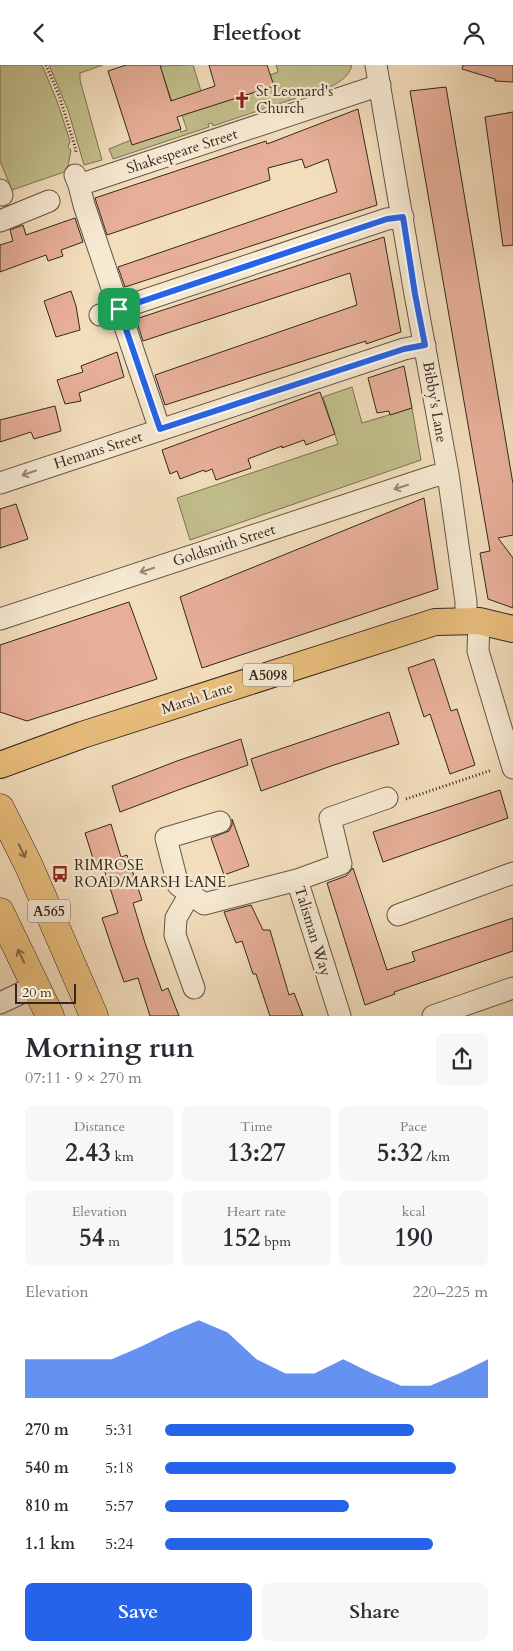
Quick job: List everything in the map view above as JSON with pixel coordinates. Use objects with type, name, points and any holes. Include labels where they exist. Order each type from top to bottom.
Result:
[{"type":"highway","name":"A565","points":[[0,808],[29,867],[94,1016]]},
{"type":"highway","name":"A565","points":[[0,912],[50,1016]]},
{"type":"main road","name":"Marsh Lane","points":[[0,765],[91,732],[435,622],[473,621],[513,629]]},
{"type":"street","name":"Shakespeare Street","points":[[76,173],[378,75]]},
{"type":"street","name":"Bibby's Lane","points":[[378,75],[448,474],[466,602],[473,621],[478,651],[512,766]]},
{"type":"street","points":[[76,173],[109,312],[160,429]]},
{"type":"street","points":[[0,221],[49,201]]},
{"type":"street","points":[[109,312],[387,219],[403,217]]},
{"type":"street","name":"Hemans Street","points":[[0,483],[404,349],[425,345]]},
{"type":"street","name":"Goldsmith Street","points":[[0,619],[424,479],[448,474]]},
{"type":"street","name":"Talisman Way","points":[[340,1016],[297,879],[341,864],[330,818],[387,798]]},
{"type":"street","points":[[220,823],[166,838],[178,885],[190,894],[204,904],[297,879]]},
{"type":"street","points":[[398,915],[513,873]]},
{"type":"street","points":[[190,894],[176,918],[175,935],[194,989]]},
{"type":"street","points":[[0,1003],[36,986]]},
{"type":"street","points":[[432,1016],[513,988]]},
{"type":"path","points":[[46,65],[76,150],[76,173]]},
{"type":"path","points":[[387,798],[407,799],[512,766]]},
{"type":"shaded area","points":[[0,65],[42,65],[57,101],[70,141],[68,147],[71,150],[67,171],[12,190],[0,161]]},
{"type":"shaded area","points":[[49,65],[103,65],[80,73],[80,80],[102,160],[84,165],[68,110]]},
{"type":"shaded area","points":[[193,65],[201,91],[175,111],[160,66]]},
{"type":"shaded area","points":[[276,65],[352,65],[347,75],[332,86],[213,126],[212,123],[208,124],[209,127],[113,159],[109,149],[131,140],[180,129],[181,132],[187,130],[182,115],[273,86],[270,75],[278,72]]},
{"type":"shaded area","points":[[352,387],[362,423],[412,408],[421,460],[190,540],[177,498],[338,444],[323,397]]},
{"type":"building","points":[[126,65],[160,65],[171,101],[215,86],[209,65],[267,65],[274,86],[177,117],[181,129],[132,145],[108,71]]},
{"type":"building","points":[[463,65],[513,65],[513,82],[495,81],[495,79],[462,69]]},
{"type":"building","points":[[446,87],[513,484],[513,535],[498,538],[513,558],[513,608],[488,599],[480,553],[490,551],[410,91]]},
{"type":"building","points":[[358,109],[377,205],[125,287],[118,267],[337,192],[328,159],[305,168],[302,159],[268,168],[270,180],[107,235],[95,198],[266,141],[267,144]]},
{"type":"building","points":[[513,112],[513,245],[503,246],[485,117]]},
{"type":"building","points":[[75,218],[83,242],[61,250],[63,256],[48,261],[46,255],[0,272],[0,245],[13,241],[10,230],[23,225],[26,235]]},
{"type":"building","points":[[384,237],[401,332],[366,344],[366,341],[165,405],[155,375],[357,305],[350,273],[143,341],[136,319]]},
{"type":"building","points":[[71,291],[80,330],[56,337],[44,301]]},
{"type":"building","points":[[117,352],[124,377],[79,393],[81,401],[65,404],[57,380],[83,372],[81,366]]},
{"type":"building","points":[[404,366],[412,408],[390,415],[389,411],[377,413],[368,378]]},
{"type":"building","points":[[320,392],[335,434],[306,445],[304,440],[282,448],[282,446],[248,459],[251,468],[216,480],[212,469],[180,479],[177,471],[170,474],[162,450]]},
{"type":"building","points":[[55,406],[61,431],[34,439],[31,432],[0,442],[0,420]]},
{"type":"building","points":[[424,498],[438,589],[202,668],[180,597]]},
{"type":"building","points":[[16,504],[28,539],[0,548],[0,509]]},
{"type":"building","points":[[129,602],[157,679],[27,721],[0,712],[0,645]]},
{"type":"building","points":[[434,659],[451,711],[457,709],[475,765],[450,774],[430,714],[424,717],[408,668]]},
{"type":"building","points":[[389,712],[399,744],[261,791],[251,759]]},
{"type":"building","points":[[241,739],[248,765],[120,812],[112,786]]},
{"type":"building","points":[[500,790],[508,818],[383,862],[373,832]]},
{"type":"building","points":[[232,819],[249,866],[224,875],[211,838],[229,831]]},
{"type":"building","points":[[111,824],[121,857],[127,855],[142,900],[133,903],[162,991],[168,988],[179,1016],[150,1016],[138,978],[124,982],[102,918],[118,913],[103,866],[96,868],[85,833]]},
{"type":"building","points":[[353,868],[387,970],[415,961],[412,952],[513,918],[513,951],[394,992],[395,994],[365,1005],[327,883],[346,876]]},
{"type":"building","points":[[251,905],[263,930],[270,930],[289,995],[294,993],[303,1016],[270,1016],[256,974],[253,974],[242,941],[236,943],[224,912]]},
{"type":"place","name":"St Leonard's Church","points":[[242,100]]},
{"type":"place","name":"RIMROSE ROAD/MARSH LANE","points":[[60,874]]},
{"type":"route","points":[[403,217],[425,345],[404,349],[160,429],[119,309],[387,219],[403,217]]}]
